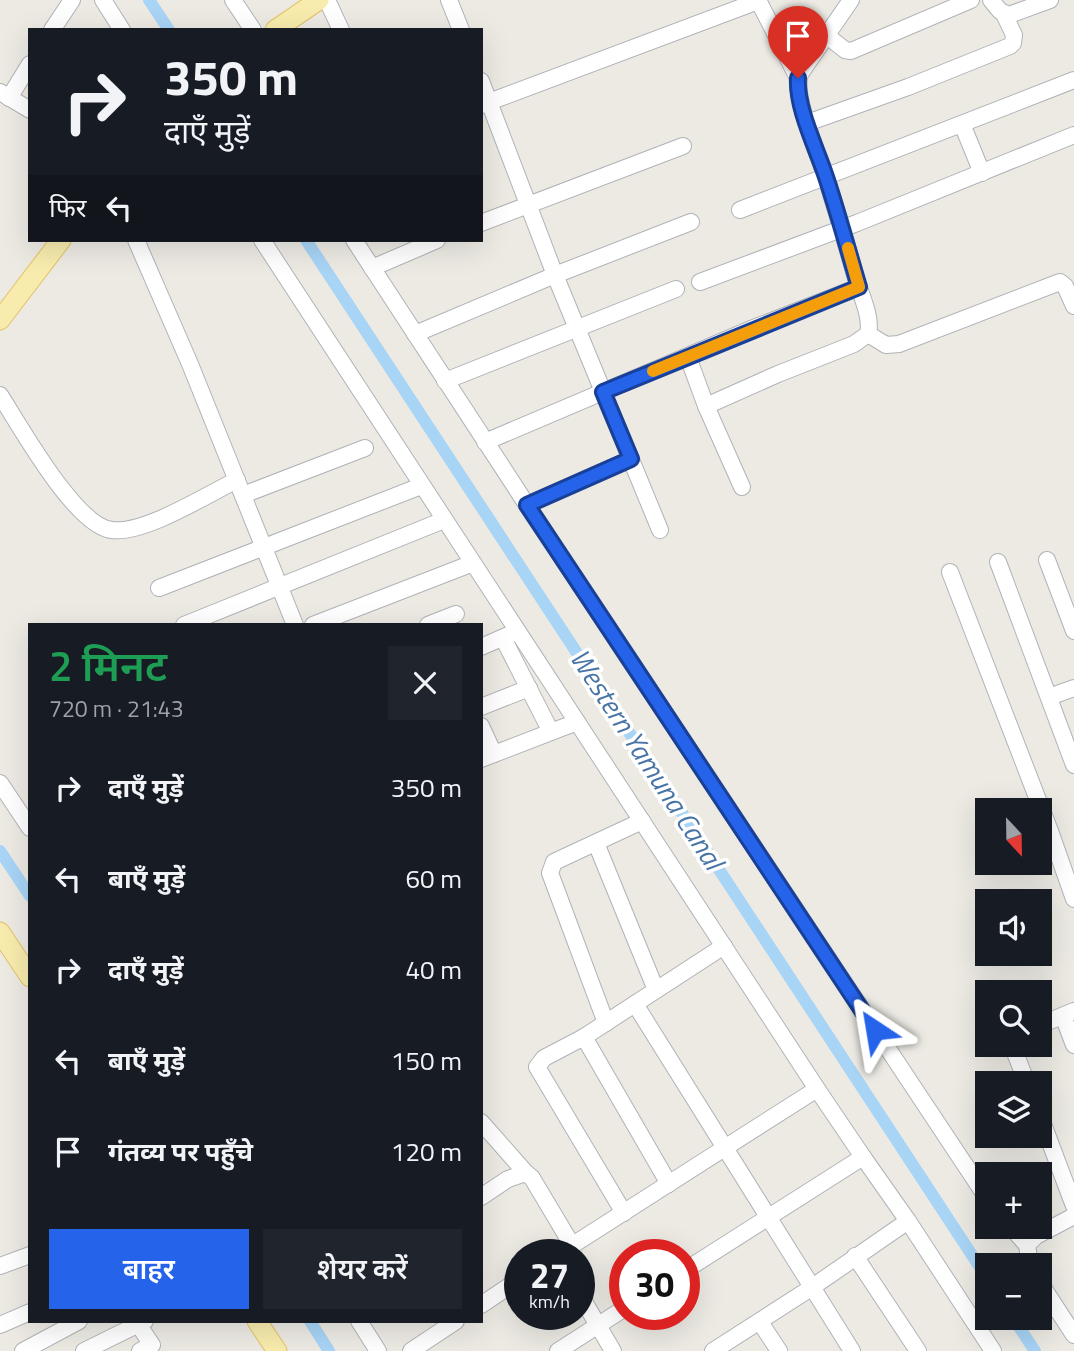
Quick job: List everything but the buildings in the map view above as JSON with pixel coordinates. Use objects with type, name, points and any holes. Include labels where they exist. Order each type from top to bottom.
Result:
[{"type":"main road","points":[[278,28],[319,0]]},
{"type":"main road","points":[[1,316],[59,242]]},
{"type":"main road","points":[[0,932],[28,974]]},
{"type":"main road","points":[[258,1323],[277,1351]]},
{"type":"street","points":[[53,28],[72,0]]},
{"type":"street","points":[[103,0],[121,28]]},
{"type":"street","points":[[233,0],[253,28]]},
{"type":"street","points":[[327,0],[340,28]]},
{"type":"street","points":[[660,530],[485,104],[758,0],[798,78],[798,89],[807,123],[869,321],[868,334]]},
{"type":"street","points":[[798,78],[851,0]]},
{"type":"street","points":[[826,35],[845,50],[851,51],[971,0]]},
{"type":"street","points":[[807,123],[908,87],[1010,46],[1014,35],[1004,14],[991,0]]},
{"type":"street","points":[[1004,14],[1014,14],[1051,0]]},
{"type":"street","points":[[451,1],[460,28]]},
{"type":"street","points":[[28,66],[5,95],[28,109]]},
{"type":"street","points":[[740,209],[1074,80]]},
{"type":"street","points":[[962,124],[982,173]]},
{"type":"street","points":[[700,282],[1074,135]]},
{"type":"street","points":[[483,222],[683,146]]},
{"type":"street","points":[[415,334],[691,222]]},
{"type":"street","points":[[137,242],[190,364],[294,623]]},
{"type":"street","points":[[263,242],[817,1089],[993,1351]]},
{"type":"street","points":[[355,242],[975,1180]]},
{"type":"street","points":[[372,268],[432,242]]},
{"type":"street","points":[[868,334],[886,345],[899,344],[1060,282],[1065,286],[1074,306]]},
{"type":"street","points":[[485,442],[859,287]]},
{"type":"street","points":[[445,381],[676,289]]},
{"type":"street","points":[[706,406],[854,344],[868,334]]},
{"type":"street","points":[[688,357],[706,406],[742,487]]},
{"type":"street","points":[[0,396],[62,491],[98,527],[111,531],[145,524],[239,487],[365,448]]},
{"type":"street","points":[[527,505],[631,459]]},
{"type":"street","points":[[159,588],[421,486]]},
{"type":"street","points":[[189,623],[444,520]]},
{"type":"street","points":[[1047,560],[1074,631]]},
{"type":"street","points":[[998,562],[1074,765]]},
{"type":"street","points":[[318,623],[473,563]]},
{"type":"street","points":[[950,572],[1051,831],[1074,899]]},
{"type":"street","points":[[433,623],[456,614]]},
{"type":"street","points":[[483,646],[518,631]]},
{"type":"street","points":[[503,638],[551,732]]},
{"type":"street","points":[[483,706],[529,688]]},
{"type":"street","points":[[1049,697],[1074,688]]},
{"type":"street","points":[[483,736],[487,757],[578,722]]},
{"type":"street","points":[[0,783],[28,825]]},
{"type":"street","points":[[606,1023],[550,873],[551,866],[554,862],[642,821]]},
{"type":"street","points":[[596,843],[656,990]]},
{"type":"street","points":[[624,1213],[537,1067],[544,1058],[584,1037],[724,946]]},
{"type":"street","points":[[635,1004],[852,1351]]},
{"type":"street","points":[[1052,1020],[1069,1014],[1074,1045]]},
{"type":"street","points":[[584,1037],[669,1184]]},
{"type":"street","points":[[582,1239],[817,1089]]},
{"type":"street","points":[[483,1124],[532,1178],[568,1239]]},
{"type":"street","points":[[1050,1148],[1072,1214],[1074,1235]]},
{"type":"street","points":[[700,1261],[863,1157]]},
{"type":"street","points":[[483,1196],[508,1178],[526,1172]]},
{"type":"street","points":[[1027,1245],[1036,1236],[1072,1214]]},
{"type":"street","points":[[713,1351],[908,1221]]},
{"type":"street","points":[[1022,1239],[1027,1245],[1028,1253]]},
{"type":"street","points":[[0,1266],[28,1256]]},
{"type":"street","points":[[855,1256],[918,1351]]},
{"type":"street","points":[[483,1304],[504,1290]]},
{"type":"street","points":[[1052,1301],[1074,1335]]},
{"type":"street","points":[[0,1325],[28,1313]]},
{"type":"street","points":[[558,1351],[609,1318]]},
{"type":"street","points":[[595,1320],[613,1351]]},
{"type":"street","points":[[760,1322],[779,1351]]},
{"type":"street","points":[[23,1351],[75,1323]]},
{"type":"street","points":[[84,1351],[138,1323]]},
{"type":"street","points":[[140,1351],[152,1345],[141,1323]]},
{"type":"street","points":[[360,1323],[378,1351]]},
{"type":"street","points":[[411,1351],[453,1323]]},
{"type":"waterway","name":"Western Yamuna Canal","points":[[149,0],[168,28]]},
{"type":"waterway","name":"Western Yamuna Canal","points":[[307,242],[975,1260]]},
{"type":"waterway","points":[[0,851],[28,893]]},
{"type":"waterway","points":[[311,1323],[329,1351]]},
{"type":"waterway","name":"Western Yamuna Canal","points":[[1021,1330],[1035,1351]]},
{"type":"slow traffic","points":[[653,371],[859,287],[848,248]]},
{"type":"route","points":[[798,78],[798,89],[807,123],[859,287],[751,329],[603,392],[631,459],[527,505],[875,1030]]}]
